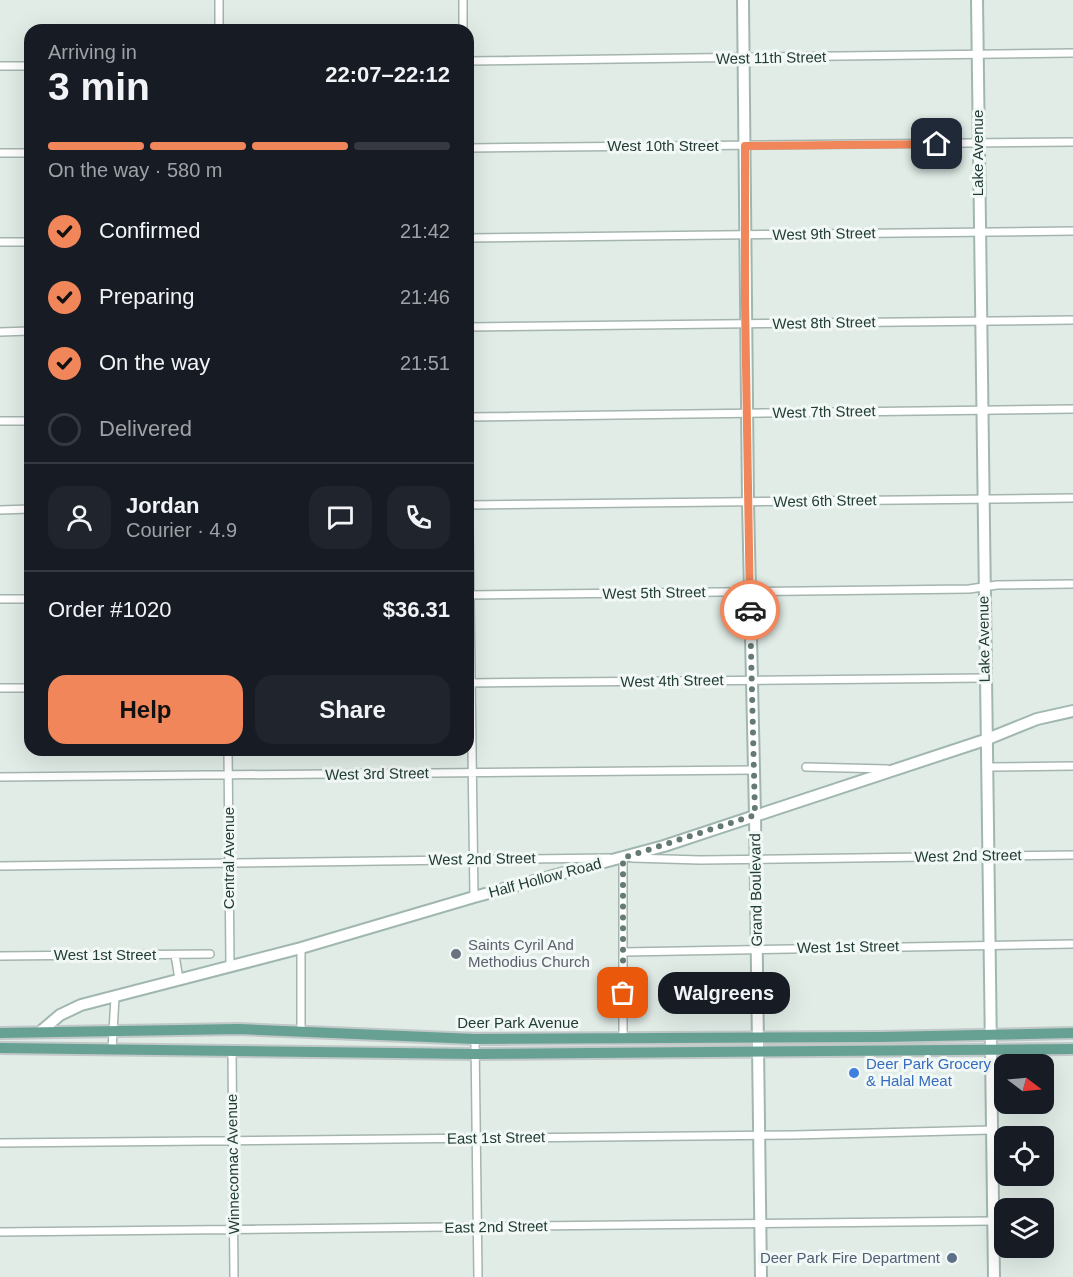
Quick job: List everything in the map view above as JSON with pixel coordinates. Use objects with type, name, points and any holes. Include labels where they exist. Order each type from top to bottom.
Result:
[{"type":"main road","name":"Deer Park Avenue","points":[[0,1033],[239,1029],[476,1039],[880,1037],[1073,1033]]},
{"type":"main road","name":"Deer Park Avenue","points":[[0,1048],[475,1054],[1073,1049]]},
{"type":"street","points":[[219,0],[219,24]]},
{"type":"street","points":[[463,0],[463,24]]},
{"type":"street","name":"Grand Boulevard","points":[[742,0],[761,1277]]},
{"type":"street","name":"Lake Avenue","points":[[977,0],[977,143],[991,945],[994,1277]]},
{"type":"street","name":"West 11th Street","points":[[474,61],[1073,53]]},
{"type":"street","points":[[0,66],[24,66]]},
{"type":"street","name":"West 10th Street","points":[[474,148],[1073,142]]},
{"type":"street","points":[[0,153],[24,153]]},
{"type":"street","name":"West 9th Street","points":[[474,238],[1073,231]]},
{"type":"street","points":[[0,242],[24,242]]},
{"type":"street","name":"West 8th Street","points":[[474,327],[1073,320]]},
{"type":"street","points":[[0,332],[24,331]]},
{"type":"street","name":"West 7th Street","points":[[474,417],[1073,409]]},
{"type":"street","points":[[0,421],[24,421]]},
{"type":"street","name":"West 6th Street","points":[[474,505],[1073,498]]},
{"type":"street","points":[[0,510],[24,509]]},
{"type":"street","name":"West 5th Street","points":[[474,595],[969,589],[1073,584]]},
{"type":"street","points":[[0,599],[24,599]]},
{"type":"street","name":"West 4th Street","points":[[474,683],[985,678]]},
{"type":"street","points":[[0,688],[24,687]]},
{"type":"street","name":"Half Hollow Road","points":[[40,1032],[57,1017],[81,1005],[301,948],[474,897],[623,858],[986,740],[1037,719],[1073,711]]},
{"type":"street","name":"Central Avenue","points":[[228,756],[230,965]]},
{"type":"street","points":[[472,756],[474,897]]},
{"type":"street","points":[[987,767],[1073,766]]},
{"type":"street","points":[[806,767],[892,769]]},
{"type":"street","name":"West 3rd Street","points":[[0,777],[754,770]]},
{"type":"street","name":"West 2nd Street","points":[[0,866],[230,864],[474,858],[755,859],[1073,855]]},
{"type":"street","points":[[623,858],[623,1038]]},
{"type":"street","name":"West 1st Street","points":[[624,952],[1073,944]]},
{"type":"street","points":[[301,948],[301,1031]]},
{"type":"street","name":"West 1st Street","points":[[0,956],[210,954]]},
{"type":"street","points":[[175,955],[179,980]]},
{"type":"street","points":[[112,1050],[115,998]]},
{"type":"street","points":[[476,1039],[478,1277]]},
{"type":"street","name":"Winnecomac Avenue","points":[[232,1051],[234,1277]]},
{"type":"street","name":"East 1st Street","points":[[0,1143],[760,1135],[992,1130]]},
{"type":"street","name":"East 2nd Street","points":[[0,1232],[993,1221]]},
{"type":"way so far","points":[[623,993],[623,858],[755,815],[750,610]]},
{"type":"place","name":"Saints Cyril And Methodius Church","points":[[456,954]]},
{"type":"place","name":"Walgreens","points":[[623,993]]},
{"type":"place","name":"Deer Park Grocery & Halal Meat","points":[[854,1073]]},
{"type":"place","name":"Deer Park Fire Department","points":[[952,1258]]},
{"type":"route","points":[[750,610],[745,146],[937,144]]}]
